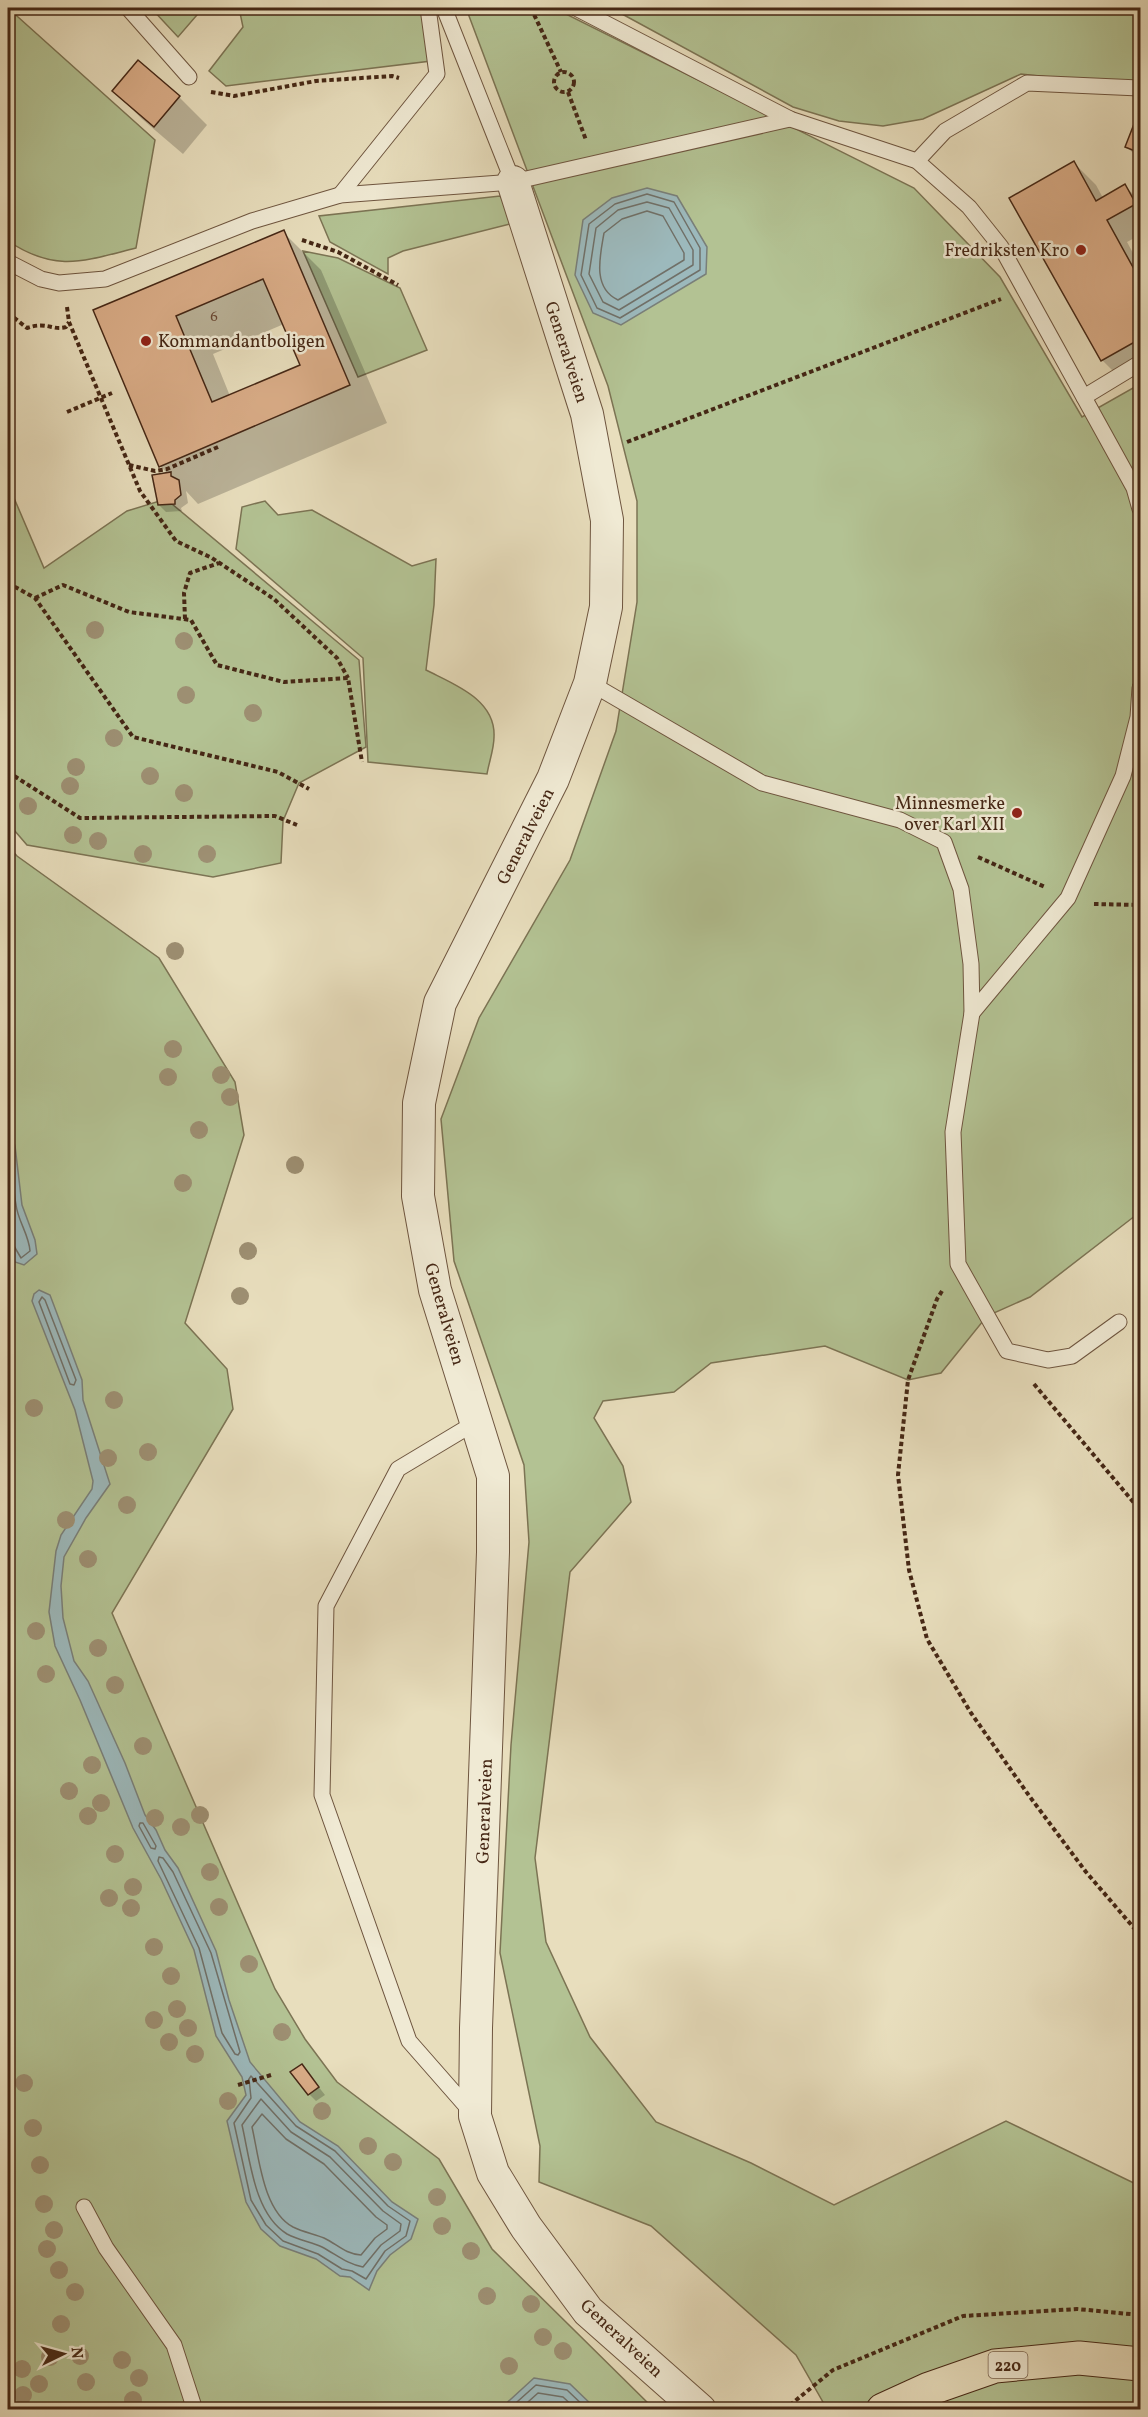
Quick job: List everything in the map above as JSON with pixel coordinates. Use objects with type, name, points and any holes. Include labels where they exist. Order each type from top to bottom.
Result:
[{"type":"main road","name":"220","points":[[883,2409],[929,2389],[994,2366],[1079,2358],[1140,2364]]},
{"type":"street","name":"Generalveien","points":[[513,182],[587,414],[607,520],[606,607],[590,683],[554,779],[440,1003],[419,1103],[418,1196],[435,1290],[494,1476],[475,2116],[493,2173],[526,2227],[588,2311],[700,2409]]},
{"type":"lane","points":[[128,8],[189,77]]},
{"type":"lane","points":[[340,195],[437,74],[428,8]]},
{"type":"lane","points":[[444,8],[513,182]]},
{"type":"lane","points":[[576,8],[790,119],[917,161],[969,207],[1002,247],[1134,488],[1140,509]]},
{"type":"lane","points":[[917,161],[945,131],[1027,83],[1139,88]]},
{"type":"lane","points":[[8,262],[41,279],[64,282],[105,279],[252,221],[340,195],[513,182],[790,119]]},
{"type":"lane","points":[[1084,397],[1140,363]]},
{"type":"lane","points":[[590,683],[762,783],[900,820],[944,842],[961,889],[971,964],[972,1013],[953,1132],[958,1264],[1007,1351],[1047,1360],[1072,1356],[1119,1322]]},
{"type":"lane","points":[[972,1013],[1068,898],[1123,776],[1138,717],[1140,688]]},
{"type":"lane","points":[[475,2116],[409,2041],[322,1795],[326,1605],[398,1469],[478,1421]]},
{"type":"lane","points":[[84,2207],[105,2248],[174,2345],[195,2409]]},
{"type":"path","points":[[531,8],[561,72]]},
{"type":"path","points":[[561,72],[568,72],[574,78],[573,86],[568,92],[559,92],[554,86],[554,77],[561,72]]},
{"type":"path","points":[[207,92],[234,96],[316,81],[392,76],[427,87]]},
{"type":"path","points":[[568,92],[595,163]]},
{"type":"path","points":[[302,240],[338,252],[398,285]]},
{"type":"path","points":[[64,282],[69,322],[140,491],[176,541],[219,563],[274,599],[337,658],[348,678],[362,762]]},
{"type":"path","points":[[595,454],[1025,290]]},
{"type":"path","points":[[8,313],[27,328],[46,324],[60,329],[66,327],[69,322]]},
{"type":"path","points":[[67,412],[112,393]]},
{"type":"path","points":[[129,465],[154,471],[167,469],[218,447]]},
{"type":"path","points":[[185,619],[184,592],[190,573],[219,563]]},
{"type":"path","points":[[8,583],[35,598],[133,737],[278,772],[309,789]]},
{"type":"path","points":[[35,598],[63,585],[129,612],[191,620],[217,665],[284,682],[348,678]]},
{"type":"path","points":[[8,772],[80,818],[274,816],[297,825]]},
{"type":"path","points":[[944,842],[1068,898],[1094,904],[1140,905]]},
{"type":"path","points":[[958,1264],[937,1299],[908,1380],[898,1475],[909,1570],[924,1628],[927,1639],[971,1713],[1023,1787],[1086,1872],[1140,1935]]},
{"type":"path","points":[[1007,1351],[1140,1510]]},
{"type":"path","points":[[238,2085],[270,2075]]},
{"type":"path","points":[[783,2409],[833,2370],[963,2316],[1077,2309],[1140,2315]]},
{"type":"green space","points":[[8,8],[155,140],[136,248],[85,260],[56,261],[25,251],[8,241]]},
{"type":"green space","points":[[151,8],[203,8],[178,37]]},
{"type":"green space","points":[[239,8],[424,8],[431,61],[226,86],[209,71],[243,27]]},
{"type":"green space","points":[[466,8],[554,8],[914,188],[1000,277],[1082,417],[1140,384],[1140,1212],[1030,1297],[987,1316],[941,1373],[908,1380],[825,1346],[711,1363],[674,1392],[603,1401],[594,1418],[623,1466],[631,1502],[570,1572],[535,1858],[546,1942],[590,2037],[656,2122],[751,2163],[834,2205],[1006,2121],[1140,2186],[1140,2409],[827,2409],[796,2355],[651,2226],[539,2182],[540,2146],[500,1953],[511,1745],[529,1542],[524,1465],[454,1261],[441,1119],[479,1018],[570,860],[616,731],[637,602],[637,501],[608,386]]},
{"type":"green space","points":[[611,8],[1140,8],[1140,87],[1021,74],[923,119],[883,126],[839,121],[793,107]]},
{"type":"green space","points":[[500,196],[513,213],[510,224],[403,251],[388,258],[388,274],[330,242],[319,216]]},
{"type":"green space","points":[[303,251],[338,258],[400,288],[427,350],[358,377]]},
{"type":"green space","points":[[8,484],[44,568],[127,511],[166,499],[359,660],[366,747],[299,783],[283,821],[281,863],[213,877],[27,845],[8,823]]},
{"type":"green space","points":[[265,501],[278,515],[312,510],[412,566],[436,559],[434,605],[426,670],[460,687],[488,712],[493,724],[494,737],[487,774],[368,762],[363,658],[236,549],[242,507]]},
{"type":"green space","points":[[8,846],[17,856],[159,958],[235,1082],[244,1135],[185,1323],[227,1369],[233,1409],[112,1613],[275,1989],[305,2039],[337,2082],[439,2159],[492,2249],[654,2409],[8,2409]]},
{"type":"water","points":[[647,188],[677,196],[707,247],[706,274],[621,325],[593,313],[575,275],[583,220],[612,198]]},
{"type":"water","points":[[8,1122],[15,1146],[22,1205],[35,1240],[37,1254],[24,1265],[15,1262],[8,1244]]},
{"type":"water","points":[[39,1290],[50,1295],[82,1380],[83,1400],[110,1484],[86,1518],[64,1557],[61,1586],[63,1618],[74,1661],[88,1681],[125,1763],[145,1815],[178,1868],[216,1951],[229,2000],[250,2062],[300,2122],[338,2146],[392,2202],[418,2219],[411,2239],[390,2255],[377,2271],[369,2290],[350,2277],[340,2276],[316,2259],[280,2246],[261,2229],[246,2202],[227,2121],[246,2095],[242,2077],[216,2036],[194,1950],[161,1879],[133,1828],[55,1646],[49,1612],[56,1551],[61,1535],[92,1489],[93,1481],[75,1410],[32,1301],[34,1294]]},
{"type":"water","points":[[534,2378],[570,2384],[596,2409],[500,2409]]},
{"type":"building","points":[[138,60],[180,96],[154,127],[112,91]]},
{"type":"building","points":[[1134,124],[1140,126],[1140,153],[1125,147]]},
{"type":"building","name":"Fredriksten Kro","points":[[1074,161],[1096,201],[1125,184],[1136,204],[1107,220],[1140,280],[1140,339],[1101,361],[1009,198]]},
{"type":"building","name":"Kommandantboligen","points":[[284,230],[350,385],[159,467],[93,310]],"holes":[[[263,279],[300,365],[212,402],[176,316]]]},
{"type":"building","points":[[171,472],[171,476],[179,480],[181,495],[175,500],[175,504],[158,505],[152,475]]},
{"type":"building","points":[[302,2064],[319,2087],[308,2095],[290,2072]]},
{"type":"place","name":"Fredriksten Kro","points":[[1081,250]]},
{"type":"place","name":"Kommandantboligen","points":[[146,341]]},
{"type":"place","name":"Minnesmerke over Karl XII","points":[[1017,813]]}]
